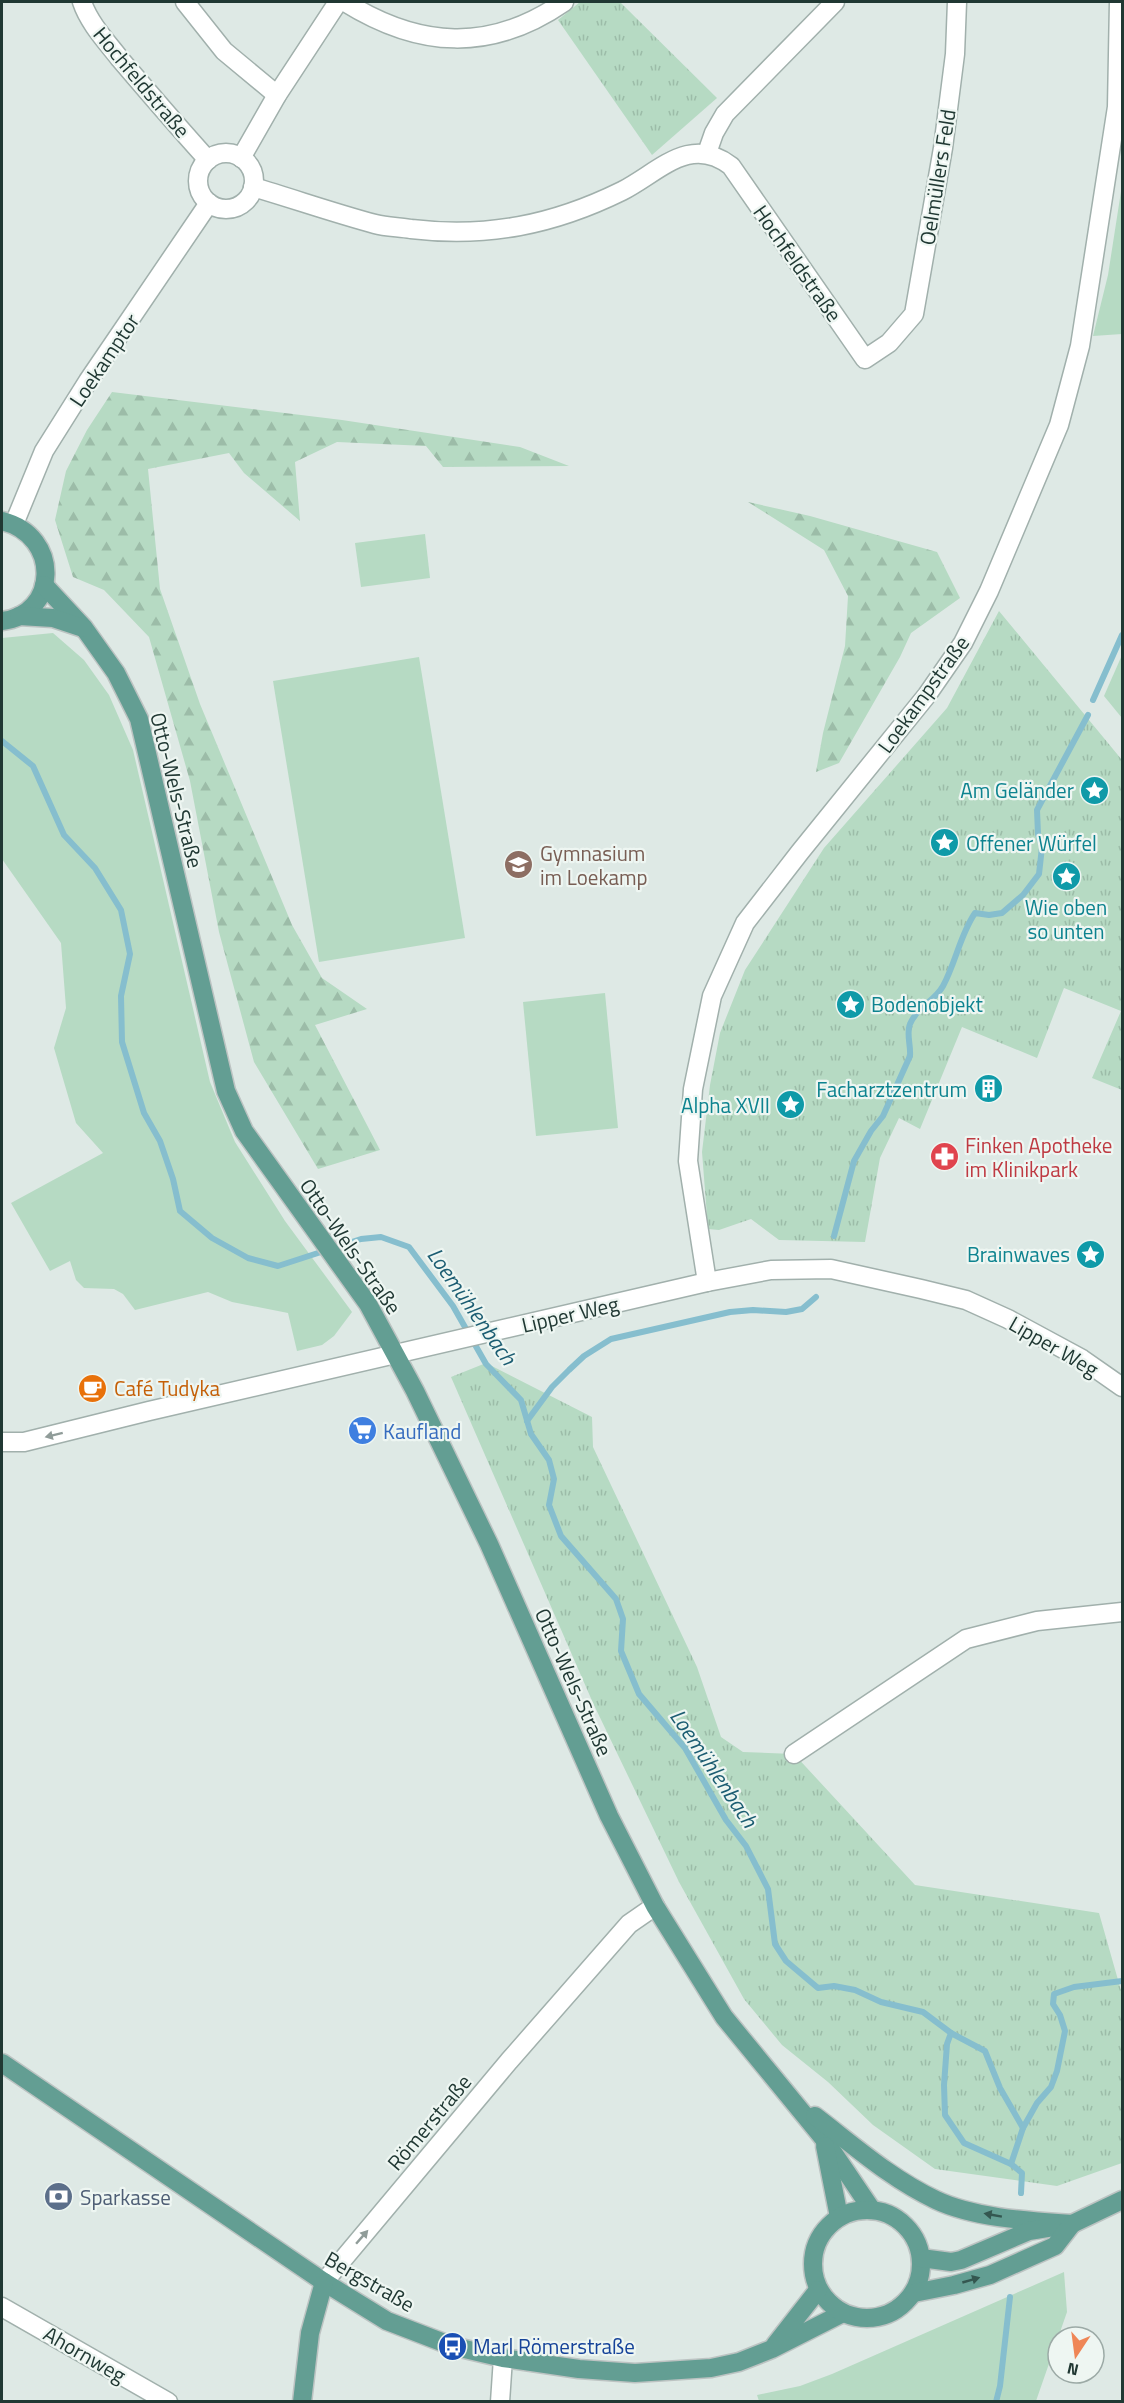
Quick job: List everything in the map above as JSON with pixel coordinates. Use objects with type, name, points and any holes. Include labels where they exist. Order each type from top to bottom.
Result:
[{"type":"main road","points":[[8,523],[34,538],[45,567],[44,585],[35,602],[10,619]]},
{"type":"main road","name":"Otto-Wels-Straße","points":[[44,585],[84,628],[116,673],[139,719],[226,1091],[244,1131],[368,1304],[489,1544],[609,1816],[655,1906],[724,2017],[824,2139],[872,2210]]},
{"type":"main road","points":[[10,619],[54,618],[84,628]]},
{"type":"main road","name":"Bergstraße","points":[[2,2062],[324,2282],[387,2321],[452,2346],[503,2358],[579,2369],[635,2373],[711,2368],[739,2362],[772,2349],[843,2313]]},
{"type":"main road","points":[[791,2098],[899,2180],[938,2201],[988,2215],[1072,2224]]},
{"type":"main road","name":"Otto-Wels-Straße","points":[[824,2139],[839,2217]]},
{"type":"main road","points":[[921,2258],[951,2262],[961,2260],[1029,2231],[1072,2224],[1122,2200]]},
{"type":"main road","points":[[861,2210],[872,2210],[890,2215],[905,2225],[916,2240],[921,2258],[921,2276],[914,2292],[904,2305],[882,2316],[858,2319],[828,2304],[818,2290],[812,2270],[814,2249],[824,2231],[839,2217],[861,2210]]},
{"type":"main road","points":[[914,2292],[954,2285],[990,2275],[1055,2246],[1072,2224]]},
{"type":"main road","name":"Römerstraße","points":[[302,2402],[310,2333],[324,2282]]},
{"type":"main road","points":[[772,2349],[818,2290]]},
{"type":"street","name":"Hochfeldstraße","points":[[82,2],[86,13],[102,36],[156,103],[208,160]]},
{"type":"street","points":[[185,2],[224,51],[277,95]]},
{"type":"street","points":[[241,158],[277,95],[338,2]]},
{"type":"street","points":[[345,2],[372,19],[412,34],[461,40],[508,30],[564,2]]},
{"type":"street","points":[[253,187],[377,225],[439,232],[500,231],[554,219],[592,206],[630,187],[684,155],[707,153],[714,133],[725,114],[835,2]]},
{"type":"street","name":"Oelmüllers Feld","points":[[889,343],[914,314],[943,148],[955,54],[957,2]]},
{"type":"street","name":"Loekampstraße","points":[[707,1282],[688,1161],[693,1089],[712,996],[745,923],[927,695],[963,643],[989,591],[1059,425],[1080,346],[1117,107],[1119,2]]},
{"type":"street","name":"Hochfeldstraße","points":[[707,153],[731,166],[865,359],[889,343]]},
{"type":"street","points":[[218,154],[230,154],[241,158],[251,171],[253,187],[247,200],[235,207],[222,209],[209,203],[202,196],[198,187],[201,167],[218,154]]},
{"type":"street","name":"Loekamptor","points":[[8,523],[44,451],[88,381],[209,203]]},
{"type":"street","name":"Lipper Weg","points":[[2,1442],[24,1442],[707,1282],[771,1270],[831,1269],[966,1300],[1008,1319],[1082,1359],[1122,1387]]},
{"type":"street","points":[[794,1754],[966,1639],[1037,1621],[1122,1612]]},
{"type":"street","name":"Römerstraße","points":[[324,2282],[503,2068],[629,1924],[655,1906]]},
{"type":"street","name":"Ahornweg","points":[[2,2307],[168,2402]]},
{"type":"street","points":[[500,2402],[503,2358]]},
{"type":"green space","points":[[580,2],[620,2],[717,98],[652,155],[558,20]]},
{"type":"green space","points":[[1122,185],[1122,334],[1093,336],[1108,275]]},
{"type":"green space","points":[[112,392],[342,420],[520,447],[569,466],[443,467],[426,446],[337,442],[295,462],[300,521],[244,473],[229,453],[148,469],[160,589],[200,704],[292,925],[322,978],[367,1009],[315,1025],[380,1150],[318,1169],[254,1062],[219,932],[190,781],[149,637],[104,590],[73,577],[55,520],[66,471],[87,430]]},
{"type":"green space","points":[[748,502],[810,516],[937,552],[960,598],[911,633],[900,657],[839,763],[816,772],[823,733],[845,646],[848,596],[824,550]]},
{"type":"green space","points":[[425,534],[430,578],[361,587],[355,543]]},
{"type":"green space","points":[[999,611],[1122,760],[1122,1090],[1092,1078],[1121,1011],[1064,988],[1037,1058],[962,1027],[920,1129],[899,1118],[880,1158],[865,1242],[779,1240],[751,1219],[719,1230],[708,1229],[702,1152],[710,1085],[720,1033],[745,970],[824,848],[947,708]]},
{"type":"green space","points":[[53,633],[84,660],[109,695],[133,750],[210,1082],[235,1142],[285,1221],[352,1312],[334,1336],[322,1345],[297,1351],[288,1313],[232,1302],[208,1292],[135,1310],[123,1294],[114,1289],[84,1288],[76,1280],[70,1261],[50,1271],[11,1203],[103,1153],[76,1123],[54,1048],[66,1008],[61,943],[2,859],[2,638]]},
{"type":"green space","points":[[1122,655],[1122,718],[1104,696]]},
{"type":"green space","points":[[419,657],[465,938],[319,962],[273,681]]},
{"type":"green space","points":[[605,993],[618,1128],[536,1136],[523,1002]]},
{"type":"green space","points":[[486,1363],[592,1417],[593,1447],[697,1667],[721,1737],[743,1752],[794,1754],[915,1885],[1099,1913],[1122,1994],[1122,2163],[1057,2186],[935,2169],[873,2125],[828,2082],[782,2045],[744,1999],[679,1882],[593,1703],[451,1377]]},
{"type":"green space","points":[[1064,2272],[1067,2312],[1062,2325],[1046,2325],[1046,2372],[1036,2401],[759,2401],[757,2395],[800,2386]]},
{"type":"waterway","points":[[1093,700],[1122,635]]},
{"type":"waterway","points":[[834,1236],[854,1161],[871,1131],[883,1116],[910,1056],[908,1032],[913,1018],[943,986],[975,913],[989,915],[1002,913],[1023,895],[1039,874],[1042,847],[1038,834],[1037,810],[1088,715]]},
{"type":"waterway","name":"Loemühlenbach","points":[[2,741],[33,766],[64,835],[95,868],[121,910],[130,954],[121,996],[122,1042],[144,1113],[160,1141],[173,1179],[180,1211],[212,1238],[248,1258],[278,1266],[361,1239],[381,1237],[409,1247],[453,1306],[486,1364],[521,1400],[531,1434],[549,1460],[554,1479],[549,1505],[561,1536],[616,1599],[623,1619],[621,1651],[639,1694],[685,1748],[726,1820],[746,1846],[768,1889],[775,1944],[786,1961],[818,1988],[834,1986],[855,1990],[881,2002],[923,2012],[951,2033],[947,2044],[944,2085],[945,2115],[964,2143],[1011,2164],[1022,2173],[1021,2193]]},
{"type":"waterway","points":[[527,1421],[552,1387],[569,1370],[584,1356],[611,1339],[730,1312],[753,1310],[786,1312],[802,1309],[816,1297]]},
{"type":"waterway","points":[[1023,2128],[1037,2103],[1051,2087],[1057,2071],[1065,2031],[1060,2015],[1053,2004],[1054,1994],[1074,1987],[1122,1981]]},
{"type":"waterway","name":"Loemühlenbach","points":[[951,2033],[985,2051],[1000,2088],[1023,2128],[1011,2164]]},
{"type":"waterway","name":"Loemühlenbach","points":[[996,2402],[1000,2386],[1010,2297]]},
{"type":"place","name":"Am Geländer","points":[[1095,790]]},
{"type":"place","name":"Offener Würfel","points":[[945,843]]},
{"type":"place","name":"Gymnasium im Loekamp","points":[[519,865]]},
{"type":"place","name":"Wie oben so unten","points":[[1066,876]]},
{"type":"place","name":"Bodenobjekt","points":[[850,1004]]},
{"type":"place","name":"Facharztzentrum","points":[[988,1089]]},
{"type":"place","name":"Alpha XVII","points":[[791,1105]]},
{"type":"place","name":"Finken Apotheke im Klinikpark","points":[[944,1157]]},
{"type":"place","name":"Brainwaves","points":[[1091,1254]]},
{"type":"place","name":"Café Tudyka","points":[[93,1388]]},
{"type":"place","name":"Kaufland","points":[[362,1431]]},
{"type":"place","name":"Sparkasse","points":[[59,2197]]},
{"type":"place","name":"Marl Römerstraße","points":[[452,2346]]}]
